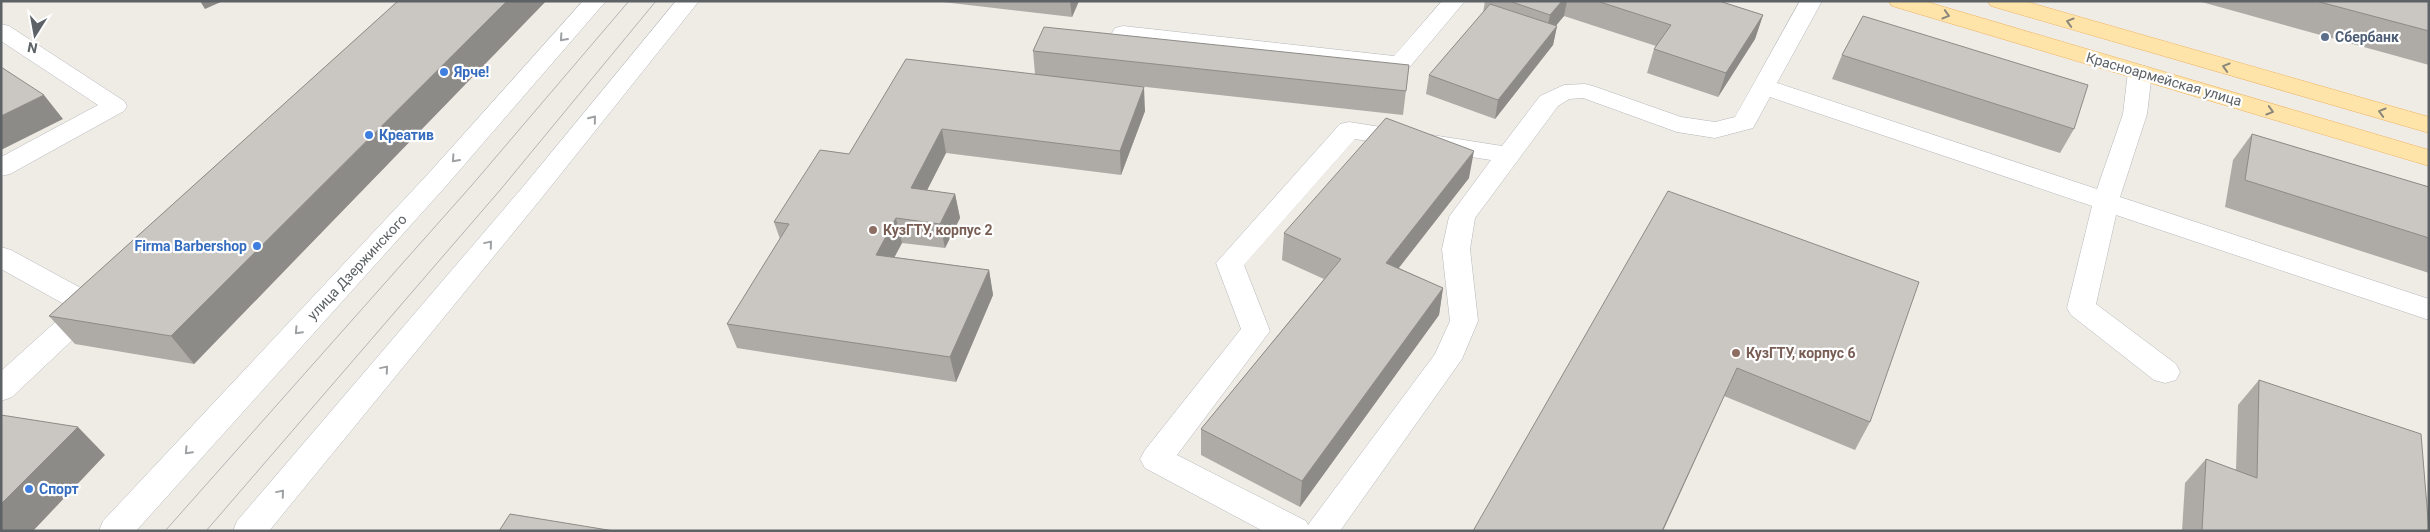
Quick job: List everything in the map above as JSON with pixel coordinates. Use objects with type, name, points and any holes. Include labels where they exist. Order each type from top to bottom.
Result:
[{"type":"main road","name":"Красноармейская улица","points":[[1900,1],[2429,158]]},
{"type":"main road","name":"Красноармейская улица","points":[[1999,1],[2429,125]]},
{"type":"street","name":"улица Дзержинского","points":[[115,531],[437,180],[595,1]]},
{"type":"street","points":[[249,531],[531,194],[688,1]]},
{"type":"street","points":[[1123,33],[1400,64],[1454,1]]},
{"type":"street","points":[[1321,531],[1447,359],[1464,321],[1456,249],[1462,218],[1549,101],[1564,92],[1585,92],[1677,124],[1715,130],[1744,123],[1803,12],[1811,1]]},
{"type":"street","points":[[1,31],[116,106],[1,168]]},
{"type":"street","points":[[2140,72],[2135,114],[2106,201],[2081,308],[2165,372]]},
{"type":"street","points":[[1764,87],[2429,310]]},
{"type":"street","points":[[1294,531],[1156,459],[1256,331],[1230,263],[1349,130],[1509,155]]},
{"type":"street","points":[[1,257],[99,299],[1,389]]},
{"type":"building","points":[[398,1],[507,1],[171,336],[49,316]]},
{"type":"building","points":[[1509,1],[1562,1],[1550,15]]},
{"type":"building","points":[[1597,1],[1719,1],[1763,15],[1726,73],[1654,49],[1671,25]]},
{"type":"building","points":[[2316,1],[2429,1],[2429,31]]},
{"type":"building","points":[[1490,4],[1557,26],[1498,100],[1429,75]]},
{"type":"building","points":[[1863,16],[2088,85],[2074,129],[1842,55]]},
{"type":"building","points":[[1044,27],[1409,65],[1406,91],[1033,51]]},
{"type":"building","name":"КузГТУ, корпус 2","points":[[906,59],[1144,87],[1120,151],[942,129],[911,188],[955,194],[940,224],[896,218],[876,255],[989,270],[950,357],[727,324],[789,224],[774,222],[820,150],[849,154]]},
{"type":"building","points":[[1,67],[44,95],[1,116]]},
{"type":"building","points":[[1386,118],[1474,151],[1386,263],[1443,288],[1302,481],[1201,429],[1341,259],[1284,233]]},
{"type":"building","points":[[2252,134],[2429,187],[2429,238],[2245,180]]},
{"type":"building","name":"КузГТУ, корпус 6","points":[[1668,191],[1919,282],[1870,422],[1737,368],[1662,531],[1473,531]]},
{"type":"building","points":[[2259,380],[2421,434],[2429,531],[2202,531],[2206,459],[2257,478]]},
{"type":"building","points":[[1,415],[78,427],[1,504]]},
{"type":"building","points":[[510,514],[614,531],[499,531]]},
{"type":"tram line","points":[[165,531],[472,185],[629,1]]},
{"type":"tram line","points":[[206,531],[501,189],[656,1]]},
{"type":"place","name":"Сбербанк","points":[[2325,37]]},
{"type":"place","name":"Ярче!","points":[[444,72]]},
{"type":"place","name":"Креатив","points":[[369,135]]},
{"type":"place","name":"КузГТУ, корпус 2","points":[[873,230]]},
{"type":"place","name":"Firma Barbershop","points":[[257,246]]},
{"type":"place","name":"КузГТУ, корпус 6","points":[[1736,353]]},
{"type":"place","name":"Спорт","points":[[29,489]]}]
